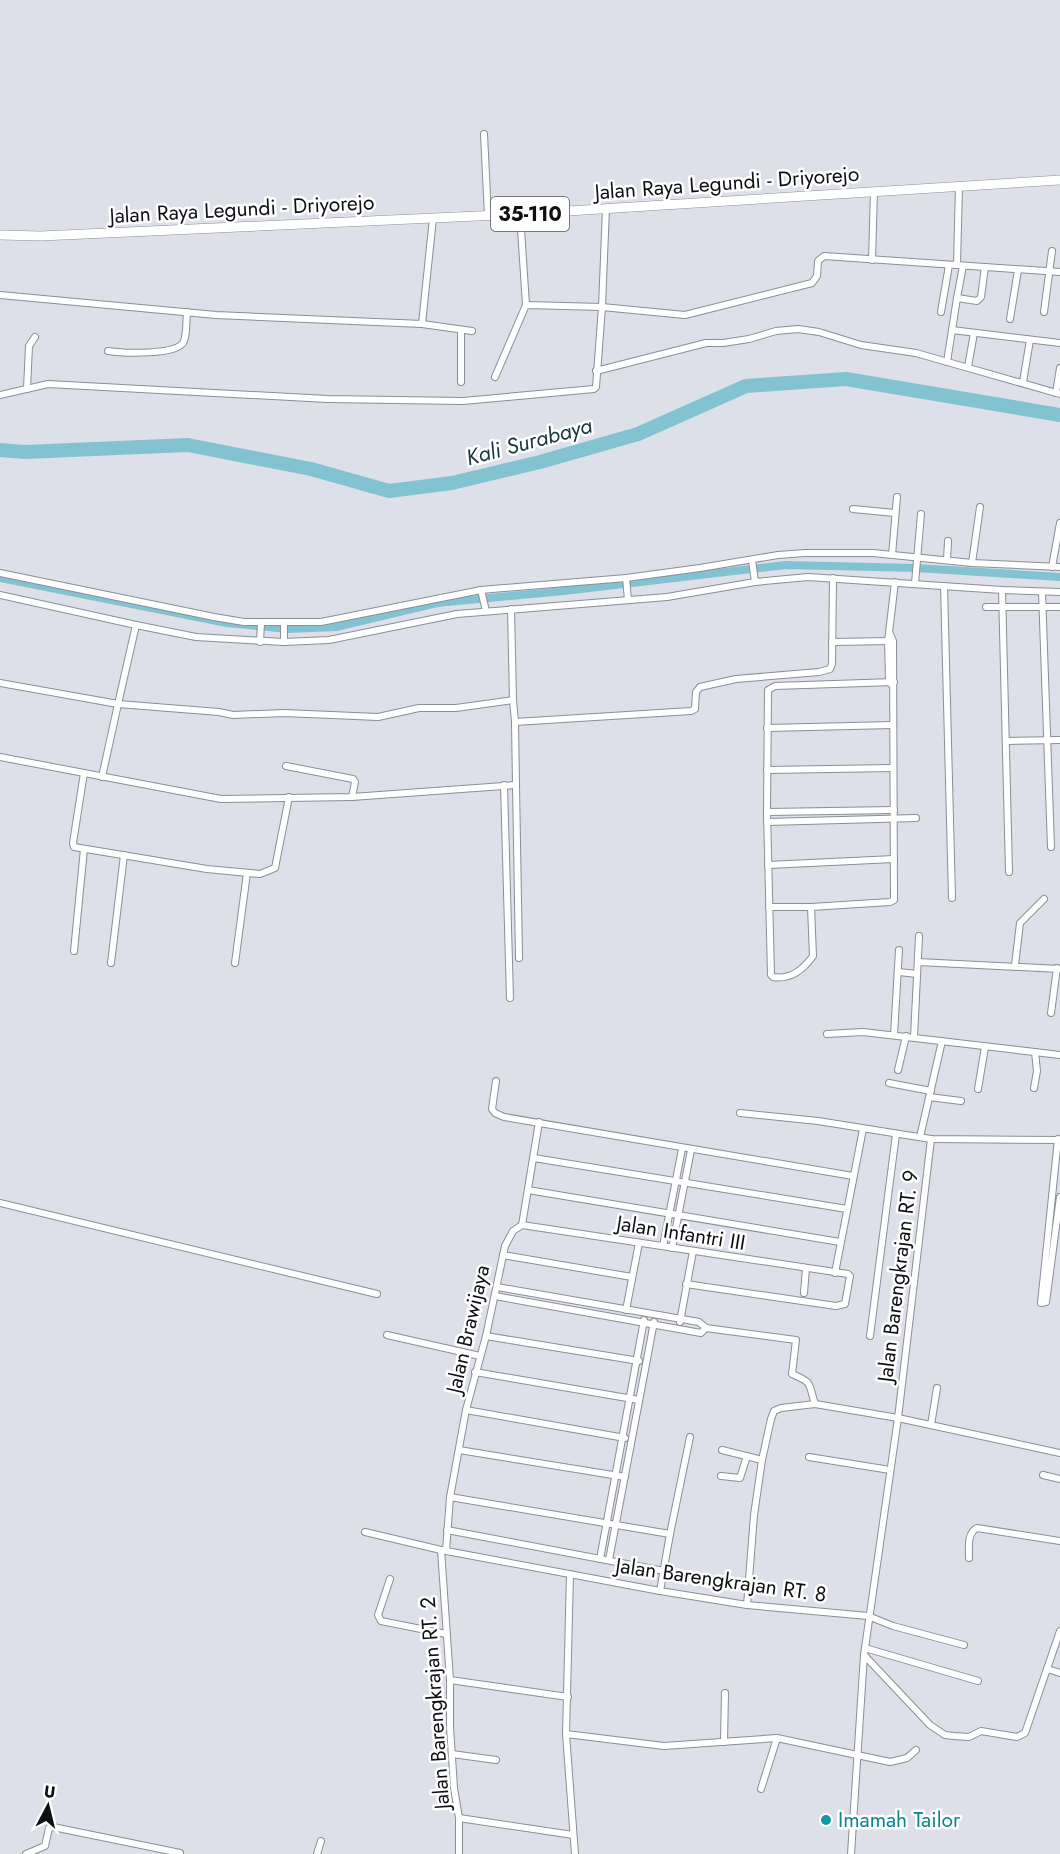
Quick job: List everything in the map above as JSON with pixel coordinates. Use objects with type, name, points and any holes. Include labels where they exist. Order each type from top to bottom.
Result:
[{"type":"main road","name":"Jalan Raya Legundi - Driyorejo","points":[[0,235],[41,236],[488,216],[1060,180]]},
{"type":"street","points":[[484,134],[488,216]]},
{"type":"street","points":[[947,362],[960,266],[959,186]]},
{"type":"street","points":[[872,260],[874,191]]},
{"type":"street","points":[[0,395],[48,384],[327,399],[463,401],[594,389],[596,388],[602,307],[606,208]]},
{"type":"street","points":[[495,376],[526,305],[520,214]]},
{"type":"street","points":[[422,324],[433,218]]},
{"type":"street","points":[[1044,312],[1052,251]]},
{"type":"street","points":[[526,305],[602,307],[685,315],[812,283],[817,276],[818,261],[824,256],[1060,272]]},
{"type":"street","points":[[941,312],[949,265]]},
{"type":"street","points":[[957,298],[979,300],[985,267]]},
{"type":"street","points":[[1010,319],[1018,270]]},
{"type":"street","points":[[0,295],[187,312],[422,324],[472,331]]},
{"type":"street","points":[[108,351],[130,354],[152,352],[183,344],[187,312]]},
{"type":"street","points":[[596,371],[698,345],[749,339],[776,331],[798,329],[819,332],[861,345],[916,353],[1023,382],[1058,394],[1060,368]]},
{"type":"street","points":[[461,330],[461,382]]},
{"type":"street","points":[[952,330],[1060,343]]},
{"type":"street","points":[[968,367],[974,333]]},
{"type":"street","points":[[27,389],[29,346],[35,337]]},
{"type":"street","points":[[1023,382],[1030,340]]},
{"type":"street","points":[[892,555],[897,497]]},
{"type":"street","points":[[972,563],[980,507]]},
{"type":"street","points":[[853,509],[895,513]]},
{"type":"street","points":[[918,582],[921,514]]},
{"type":"street","points":[[1052,567],[1060,523]]},
{"type":"street","points":[[947,560],[948,541]]},
{"type":"street","points":[[0,573],[214,617],[261,624],[284,624],[328,621],[482,592],[626,579],[752,562],[778,555],[873,553],[972,563],[1060,567]]},
{"type":"street","points":[[752,562],[754,579]]},
{"type":"street","points":[[515,722],[692,711],[695,709],[696,692],[700,687],[736,679],[819,672],[830,669],[832,664],[832,578]]},
{"type":"street","points":[[0,595],[196,636],[260,640],[329,640],[485,608],[511,609],[627,596],[667,597],[754,579],[832,578],[1060,592]]},
{"type":"street","points":[[626,579],[627,596]]},
{"type":"street","points":[[769,907],[811,907],[893,901],[894,768],[890,634],[895,582]]},
{"type":"street","points":[[944,586],[952,898]]},
{"type":"street","points":[[1002,590],[1009,872]]},
{"type":"street","points":[[482,592],[485,608]]},
{"type":"street","points":[[1041,592],[1052,847]]},
{"type":"street","points":[[986,607],[1060,607]]},
{"type":"street","points":[[511,609],[519,958]]},
{"type":"street","points":[[260,640],[261,624]]},
{"type":"street","points":[[284,624],[284,639]]},
{"type":"street","points":[[102,777],[136,625]]},
{"type":"street","points":[[832,642],[891,641]]},
{"type":"street","points":[[0,683],[118,704],[233,715],[378,717],[419,708],[456,708],[513,700]]},
{"type":"street","points":[[811,907],[813,956],[797,973],[775,978],[771,975],[769,907],[767,695],[770,688],[891,683]]},
{"type":"street","points":[[767,728],[893,725]]},
{"type":"street","points":[[1006,741],[1060,740]]},
{"type":"street","points":[[0,757],[83,776],[102,777],[221,799],[288,800],[516,785]]},
{"type":"street","points":[[286,766],[353,779],[355,782],[352,796]]},
{"type":"street","points":[[767,770],[894,768]]},
{"type":"street","points":[[83,776],[74,847],[207,869],[264,873],[276,867],[288,800]]},
{"type":"street","points":[[504,785],[510,998]]},
{"type":"street","points":[[767,812],[894,810]]},
{"type":"street","points":[[768,822],[916,818]]},
{"type":"street","points":[[74,951],[84,849]]},
{"type":"street","points":[[111,963],[124,855]]},
{"type":"street","points":[[768,866],[894,859]]},
{"type":"street","points":[[235,963],[247,873]]},
{"type":"street","points":[[1015,965],[1020,923],[1044,899]]},
{"type":"street","points":[[914,1037],[918,936]]},
{"type":"street","points":[[894,1035],[899,950]]},
{"type":"street","points":[[918,962],[1059,968],[1051,1013]]},
{"type":"street","points":[[899,972],[917,974]]},
{"type":"street","points":[[827,1034],[863,1032],[1060,1055]]},
{"type":"street","points":[[898,1070],[906,1036]]},
{"type":"street","points":[[920,1137],[942,1041]]},
{"type":"street","points":[[978,1089],[985,1047]]},
{"type":"street","points":[[1034,1088],[1037,1071],[1035,1052]]},
{"type":"street","points":[[496,1081],[492,1101],[493,1111],[504,1117],[682,1149],[853,1176]]},
{"type":"street","points":[[889,1083],[960,1101]]},
{"type":"street","points":[[740,1113],[818,1121],[931,1139],[1059,1139],[1041,1303],[1046,1302],[1060,1197]]},
{"type":"street","name":"Jalan Brawijaya","points":[[443,1550],[466,1410],[486,1336],[508,1238],[522,1225],[539,1122]]},
{"type":"street","points":[[686,1284],[802,1302],[843,1305],[850,1275],[835,1273],[862,1129]]},
{"type":"street","points":[[870,1336],[896,1134]]},
{"type":"street","name":"Jalan Barengkrajan RT. 9","points":[[850,1854],[868,1616],[898,1418],[931,1139]]},
{"type":"street","points":[[663,1246],[682,1149]]},
{"type":"street","points":[[672,1248],[691,1150]]},
{"type":"street","points":[[534,1158],[847,1209]]},
{"type":"street","points":[[528,1190],[840,1242]]},
{"type":"street","points":[[0,1203],[377,1294]]},
{"type":"street","points":[[1049,1223],[1057,1224]]},
{"type":"street","name":"Jalan Infantri III","points":[[522,1225],[835,1273]]},
{"type":"street","points":[[626,1310],[639,1243]]},
{"type":"street","points":[[679,1329],[693,1251]]},
{"type":"street","points":[[503,1255],[632,1277]]},
{"type":"street","points":[[804,1293],[806,1268]]},
{"type":"street","points":[[497,1287],[699,1322],[706,1328],[796,1340],[792,1374],[803,1377],[808,1382],[815,1404]]},
{"type":"street","points":[[495,1296],[701,1333],[706,1328]]},
{"type":"street","points":[[600,1559],[645,1313]]},
{"type":"street","points":[[609,1560],[655,1315]]},
{"type":"street","points":[[387,1335],[480,1356]]},
{"type":"street","points":[[486,1336],[646,1362]]},
{"type":"street","points":[[475,1372],[639,1400]]},
{"type":"street","points":[[931,1425],[938,1388]]},
{"type":"street","points":[[747,1605],[754,1515],[762,1460],[774,1411],[815,1404],[898,1418],[1060,1452]]},
{"type":"street","points":[[466,1410],[632,1439]]},
{"type":"street","points":[[660,1591],[690,1437]]},
{"type":"street","points":[[459,1450],[625,1477]]},
{"type":"street","points":[[722,1450],[762,1460]]},
{"type":"street","points":[[721,1476],[740,1478],[747,1456]]},
{"type":"street","points":[[809,1457],[890,1470]]},
{"type":"street","points":[[1043,1475],[1060,1479]]},
{"type":"street","points":[[450,1497],[670,1534]]},
{"type":"street","points":[[969,1558],[970,1536],[972,1530],[977,1528],[1060,1541]]},
{"type":"street","points":[[447,1530],[664,1571]]},
{"type":"street","points":[[364,1532],[443,1550],[570,1574],[566,1734],[575,1854]]},
{"type":"street","name":"Jalan Barengkrajan RT. 2","points":[[443,1550],[452,1754],[459,1818],[459,1854]]},
{"type":"street","name":"Jalan Barengkrajan RT. 8","points":[[570,1574],[747,1605],[868,1616],[893,1626],[964,1645]]},
{"type":"street","points":[[390,1580],[378,1615],[381,1621],[446,1634]]},
{"type":"street","points":[[864,1652],[934,1729],[954,1736],[969,1737],[981,1731],[1021,1736],[1060,1631]]},
{"type":"street","points":[[864,1652],[978,1681]]},
{"type":"street","points":[[1047,1669],[1060,1673]]},
{"type":"street","points":[[450,1680],[568,1697]]},
{"type":"street","points":[[724,1742],[725,1693]]},
{"type":"street","points":[[566,1734],[664,1746],[777,1738],[856,1756],[895,1761],[907,1758],[916,1750]]},
{"type":"street","points":[[761,1788],[777,1738]]},
{"type":"street","points":[[452,1754],[496,1760]]},
{"type":"street","points":[[459,1818],[573,1835]]},
{"type":"street","points":[[26,1854],[45,1846],[50,1828],[53,1827],[180,1853]]},
{"type":"street","points":[[317,1854],[321,1841]]},
{"type":"waterway","name":"Kali Surabaya","points":[[0,450],[25,452],[188,445],[311,469],[389,491],[452,483],[540,462],[638,434],[746,386],[846,379],[1060,415]]},
{"type":"waterway","points":[[0,578],[227,623],[288,629],[336,627],[437,603],[564,591],[786,565],[916,568],[1060,577]]},
{"type":"place","name":"Imamah Tailor","points":[[826,1820]]}]
